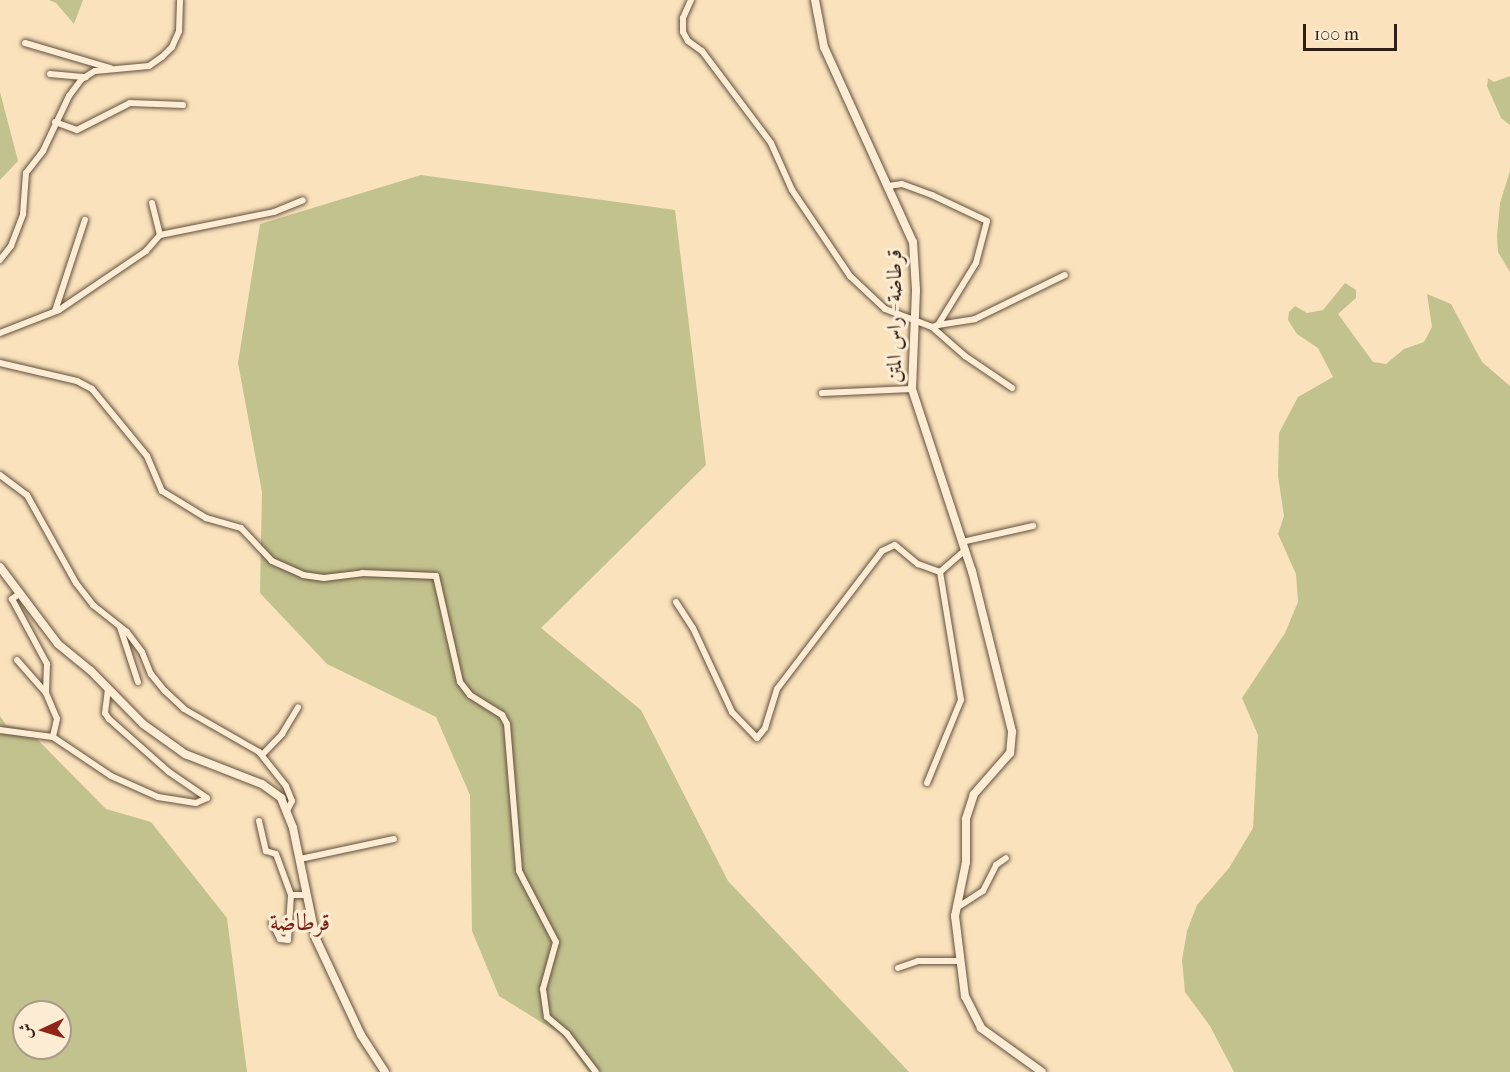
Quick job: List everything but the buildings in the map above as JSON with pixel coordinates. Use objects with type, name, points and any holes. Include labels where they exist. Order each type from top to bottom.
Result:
[{"type":"main road","name":"قرطاضة - راس المتن","points":[[815,0],[824,47],[913,242],[915,319],[912,389],[972,571],[1012,745],[1010,753],[969,804],[966,862],[955,916],[965,996],[981,1028],[1042,1072]]},
{"type":"main road","points":[[0,567],[58,644],[163,739],[203,763],[269,787],[288,811],[316,939],[361,1035],[386,1072]]},
{"type":"street","points":[[50,74],[86,76],[111,68],[149,66],[172,47],[179,31],[180,0]]},
{"type":"street","points":[[691,0],[683,18],[688,42],[702,51],[771,143],[792,190],[833,252],[870,297],[885,309],[935,326],[965,356],[1012,388]]},
{"type":"street","points":[[25,44],[111,68]]},
{"type":"street","points":[[0,260],[11,246],[23,214],[26,173],[43,151],[69,96],[86,76]]},
{"type":"street","points":[[55,122],[77,130],[130,103],[183,105]]},
{"type":"street","points":[[888,186],[902,184],[932,195],[987,221],[976,263],[935,326]]},
{"type":"street","points":[[0,333],[55,311],[146,251],[160,235],[274,212],[303,200]]},
{"type":"street","points":[[152,203],[160,235]]},
{"type":"street","points":[[55,311],[86,220]]},
{"type":"street","points":[[935,326],[975,318],[1065,275]]},
{"type":"street","points":[[0,363],[77,381],[92,389],[147,456],[162,491],[206,518],[241,528],[272,561],[303,575],[324,578],[362,573],[436,576],[460,682],[470,695],[502,715],[507,724],[519,871],[556,942],[543,989],[547,1017],[567,1034],[597,1072]]},
{"type":"street","points":[[822,393],[912,389]]},
{"type":"street","points":[[0,475],[27,495],[76,583],[93,605],[120,626],[142,652],[151,674],[184,709],[262,756],[286,786],[292,801],[288,811]]},
{"type":"street","points":[[940,572],[964,546],[1033,526]]},
{"type":"street","points":[[676,602],[693,628],[732,712],[757,738],[765,728],[777,690],[882,551],[895,545],[918,564],[940,572]]},
{"type":"street","points":[[927,783],[961,700],[940,572]]},
{"type":"street","points":[[19,594],[12,599],[47,664],[46,693]]},
{"type":"street","points":[[120,626],[138,682]]},
{"type":"street","points":[[17,660],[46,693],[57,719],[53,737]]},
{"type":"street","points":[[0,730],[53,737],[111,776],[158,797],[196,803],[207,798],[169,772],[109,719],[105,712],[108,689]]},
{"type":"street","points":[[262,756],[282,734],[298,706]]},
{"type":"street","points":[[259,821],[266,851],[276,854],[291,895],[288,940],[280,939],[272,923]]},
{"type":"street","points":[[300,859],[394,839]]},
{"type":"street","points":[[955,916],[962,902],[984,891],[996,865],[1006,858]]},
{"type":"street","points":[[291,895],[306,895]]},
{"type":"street","points":[[898,968],[918,961],[959,962]]},
{"type":"green space","points":[[49,0],[83,0],[74,24],[56,3]]},
{"type":"green space","points":[[1510,76],[1510,125],[1501,118],[1487,86],[1488,78],[1494,82]]},
{"type":"green space","points":[[0,92],[18,161],[0,180]]},
{"type":"green space","points":[[1510,171],[1510,272],[1498,252],[1497,236],[1500,203]]},
{"type":"green space","points":[[421,175],[675,210],[706,465],[541,628],[641,710],[728,881],[909,1072],[589,1072],[562,1035],[499,996],[472,931],[470,795],[436,717],[327,664],[260,593],[262,492],[238,363],[260,224]]},
{"type":"green space","points":[[1345,283],[1356,290],[1356,298],[1338,314],[1373,362],[1386,364],[1404,349],[1424,342],[1432,327],[1427,294],[1451,304],[1482,362],[1510,386],[1510,1072],[1234,1072],[1210,1026],[1185,992],[1182,960],[1187,931],[1197,905],[1229,868],[1253,828],[1258,735],[1242,698],[1285,633],[1298,602],[1296,574],[1278,534],[1284,516],[1278,476],[1279,433],[1298,397],[1333,377],[1318,348],[1297,334],[1288,320],[1289,312],[1295,306],[1307,313],[1323,310]]},
{"type":"green space","points":[[0,716],[6,725],[27,729],[106,809],[151,822],[227,918],[247,1072],[0,1072]]},
{"type":"district","name":"قرطاضة","points":[[300,923]]}]
